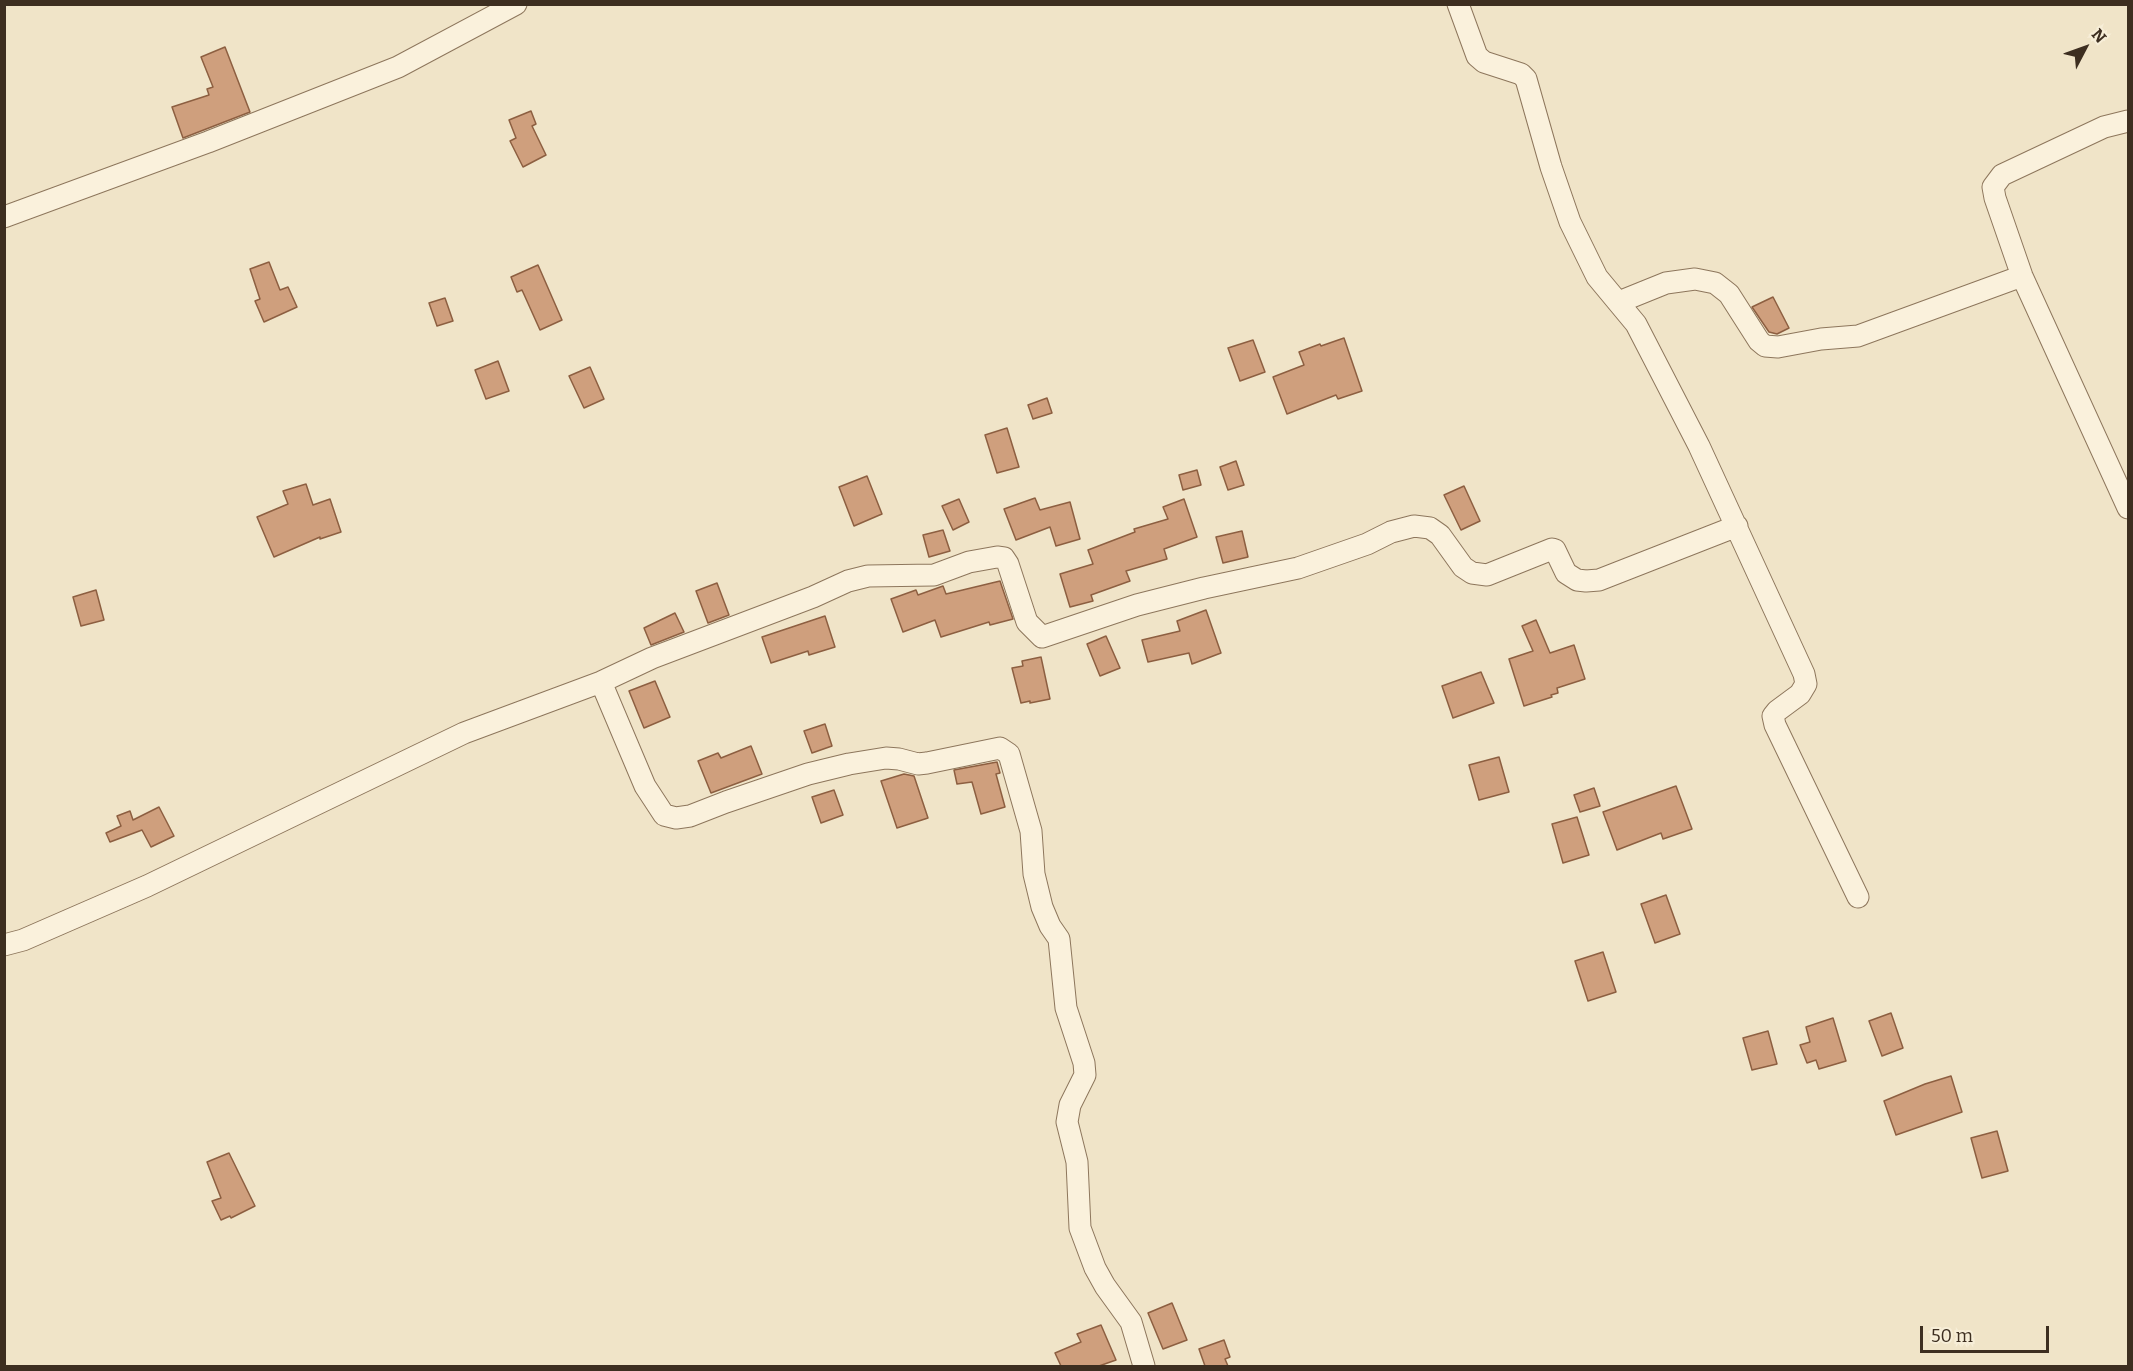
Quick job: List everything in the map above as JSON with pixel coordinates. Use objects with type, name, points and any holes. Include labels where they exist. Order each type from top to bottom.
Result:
[{"type":"street","points":[[4,217],[188,149],[398,67],[516,4]]},
{"type":"street","points":[[1458,4],[1477,56],[1484,62],[1521,74],[1526,79],[1551,167],[1570,222],[1597,277],[1636,324],[1699,446],[1804,674],[1806,684],[1800,694],[1773,716],[1775,725],[1858,897]]},
{"type":"street","points":[[2128,121],[2104,127],[2012,171],[2002,176],[1993,187],[2022,276],[2128,508]]},
{"type":"street","points":[[1619,302],[1666,283],[1695,279],[1715,283],[1729,294],[1759,341],[1765,346],[1778,347],[1821,339],[1858,336],[2022,276]]},
{"type":"street","points":[[4,945],[24,940],[147,886],[464,733],[601,682],[652,658],[813,597],[848,581],[868,576],[934,575],[969,562],[997,556],[1004,558],[1027,622],[1042,637],[1137,605],[1299,568],[1367,544],[1391,532],[1414,526],[1430,528],[1440,535],[1463,567],[1472,573],[1487,575],[1552,549],[1555,550],[1566,573],[1577,580],[1586,581],[1599,580],[1737,526]]},
{"type":"street","points":[[601,682],[645,786],[664,815],[676,818],[690,816],[808,774],[849,764],[886,758],[918,764],[1000,748],[1009,754],[1031,831],[1034,874],[1042,907],[1059,939],[1066,1008],[1084,1064],[1085,1075],[1070,1105],[1067,1122],[1077,1162],[1080,1228],[1095,1268],[1131,1322],[1144,1366]]},
{"type":"building","points":[[225,47],[250,112],[183,138],[172,107],[209,95],[207,89],[213,87],[201,57]]},
{"type":"building","points":[[531,111],[536,124],[532,126],[546,155],[523,167],[510,141],[516,138],[509,120]]},
{"type":"building","points":[[269,262],[280,290],[288,287],[297,307],[264,322],[255,301],[260,299],[250,269]]},
{"type":"building","points":[[538,265],[562,320],[540,330],[522,290],[517,292],[511,277]]},
{"type":"building","points":[[1773,297],[1789,328],[1777,334],[1769,332],[1752,307]]},
{"type":"building","points":[[445,298],[453,321],[437,326],[429,303]]},
{"type":"building","points":[[1344,338],[1362,391],[1338,399],[1336,395],[1287,414],[1273,377],[1304,365],[1299,352]]},
{"type":"building","points":[[1253,340],[1265,372],[1240,381],[1228,348]]},
{"type":"building","points":[[498,361],[509,391],[486,399],[475,370]]},
{"type":"building","points":[[590,367],[604,399],[584,408],[569,376]]},
{"type":"building","points":[[1047,398],[1052,413],[1033,419],[1028,405]]},
{"type":"building","points":[[1007,428],[1019,467],[997,473],[985,435]]},
{"type":"building","points":[[1236,461],[1244,485],[1228,490],[1220,467]]},
{"type":"building","points":[[1197,470],[1201,485],[1183,490],[1179,475]]},
{"type":"building","points":[[867,476],[882,514],[854,526],[839,487]]},
{"type":"building","points":[[306,484],[313,505],[330,499],[341,532],[320,539],[320,537],[274,557],[257,517],[288,504],[283,491]]},
{"type":"building","points":[[1464,486],[1480,521],[1461,530],[1444,495]]},
{"type":"building","points":[[1035,498],[1040,510],[1070,502],[1080,539],[1056,546],[1050,527],[1016,540],[1004,509]]},
{"type":"building","points":[[959,499],[969,522],[953,530],[942,506]]},
{"type":"building","points":[[1184,499],[1197,537],[1164,549],[1167,559],[1126,571],[1130,581],[1091,595],[1093,601],[1070,607],[1060,574],[1093,564],[1088,550],[1135,532],[1134,529],[1168,519],[1163,507]]},
{"type":"building","points":[[943,530],[950,551],[929,557],[923,535]]},
{"type":"building","points":[[1242,531],[1248,557],[1223,563],[1216,537]]},
{"type":"building","points":[[1000,581],[1013,619],[990,625],[989,622],[941,637],[935,620],[903,632],[891,599],[916,590],[918,595],[943,586],[946,594]]},
{"type":"building","points":[[717,583],[729,615],[708,623],[696,591]]},
{"type":"building","points":[[96,590],[104,620],[81,626],[73,597]]},
{"type":"building","points":[[1206,610],[1221,653],[1192,664],[1189,653],[1148,662],[1142,640],[1180,631],[1177,621]]},
{"type":"building","points":[[675,613],[684,632],[651,645],[644,628]]},
{"type":"building","points":[[825,616],[835,647],[809,655],[808,651],[771,663],[762,637]]},
{"type":"building","points":[[1536,620],[1550,653],[1574,645],[1585,679],[1557,688],[1558,693],[1551,695],[1552,697],[1524,706],[1509,659],[1533,651],[1522,626]]},
{"type":"building","points":[[1106,636],[1120,668],[1100,676],[1087,644]]},
{"type":"building","points":[[1041,657],[1050,699],[1021,703],[1012,668],[1023,666],[1022,661]]},
{"type":"building","points":[[1481,672],[1494,703],[1453,718],[1442,686]]},
{"type":"building","points":[[655,681],[670,717],[644,728],[629,691]]},
{"type":"building","points":[[825,724],[832,746],[812,753],[804,731]]},
{"type":"building","points":[[751,746],[762,774],[711,793],[698,761],[718,753],[721,758]]},
{"type":"building","points":[[1499,757],[1509,792],[1479,800],[1469,765]]},
{"type":"building","points":[[997,762],[1000,773],[996,774],[1005,807],[981,814],[972,782],[957,784],[954,770]]},
{"type":"building","points":[[904,774],[914,776],[928,818],[897,828],[881,781]]},
{"type":"building","points":[[1676,786],[1692,829],[1663,839],[1661,833],[1617,850],[1603,812]]},
{"type":"building","points":[[1594,788],[1600,806],[1580,812],[1574,795]]},
{"type":"building","points":[[834,790],[843,815],[821,823],[812,797]]},
{"type":"building","points":[[159,807],[174,836],[151,847],[142,830],[110,842],[106,833],[121,826],[117,816],[130,811],[133,820]]},
{"type":"building","points":[[1577,817],[1589,855],[1563,863],[1552,824]]},
{"type":"building","points":[[1666,895],[1680,934],[1655,943],[1641,904]]},
{"type":"building","points":[[1603,952],[1616,992],[1588,1001],[1575,961]]},
{"type":"building","points":[[1891,1013],[1903,1048],[1882,1056],[1869,1021]]},
{"type":"building","points":[[1833,1018],[1846,1061],[1819,1069],[1816,1060],[1807,1063],[1800,1045],[1810,1042],[1806,1027]]},
{"type":"building","points":[[1768,1031],[1777,1064],[1752,1070],[1743,1038]]},
{"type":"building","points":[[1951,1076],[1962,1112],[1896,1135],[1884,1101]]},
{"type":"building","points":[[1997,1131],[2008,1171],[1982,1178],[1971,1138]]},
{"type":"building","points":[[229,1153],[255,1206],[231,1218],[230,1216],[221,1220],[212,1201],[221,1198],[207,1162]]},
{"type":"building","points":[[1172,1303],[1187,1340],[1163,1349],[1148,1313]]},
{"type":"building","points":[[1101,1325],[1116,1360],[1099,1366],[1061,1366],[1055,1353],[1081,1342],[1077,1334]]},
{"type":"building","points":[[1224,1340],[1230,1357],[1225,1359],[1228,1366],[1205,1366],[1199,1349]]}]
